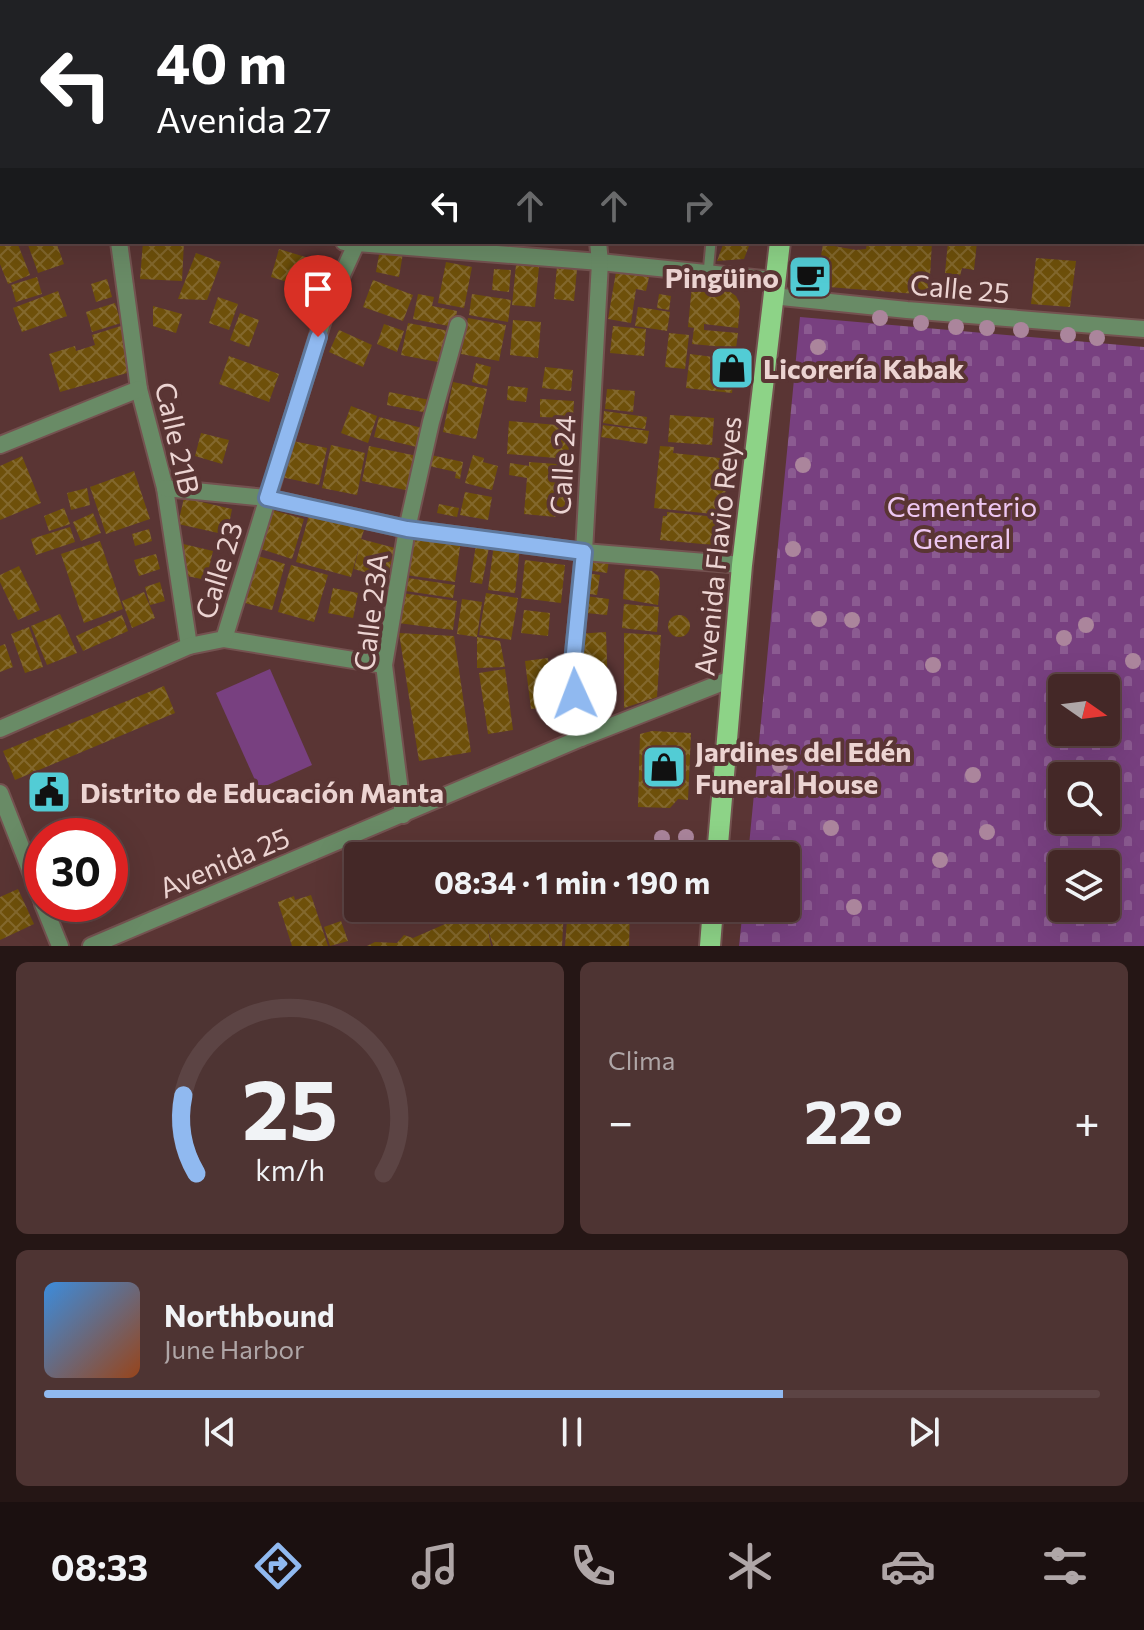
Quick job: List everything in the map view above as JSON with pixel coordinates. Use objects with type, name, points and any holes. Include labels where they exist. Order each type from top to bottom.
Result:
[{"type":"main road","name":"Avenida Flavio Reyes","points":[[718,842],[742,565],[780,244]]},
{"type":"main road","points":[[710,946],[712,922]]},
{"type":"street","name":"Calle 21B","points":[[119,244],[139,389],[165,488],[189,646]]},
{"type":"street","name":"Calle 23","points":[[0,729],[189,646],[224,639],[326,310],[356,244]]},
{"type":"street","name":"Calle 25","points":[[381,244],[708,273],[773,288],[907,310],[1144,329]]},
{"type":"street","name":"Calle 24","points":[[581,738],[572,673],[584,552],[600,262],[598,244]]},
{"type":"street","name":"Calle 23A","points":[[403,815],[384,665],[407,529],[431,422],[458,325]]},
{"type":"street","points":[[0,445],[139,389]]},
{"type":"street","points":[[165,488],[267,498],[407,529],[584,552],[742,565]]},
{"type":"street","points":[[224,639],[384,665]]},
{"type":"street","name":"Avenida 25","points":[[91,946],[581,738],[731,679]]},
{"type":"street","points":[[0,793],[24,854]]},
{"type":"street","points":[[51,922],[60,946]]},
{"type":"lane","points":[[708,273],[711,244]]},
{"type":"green space","name":"Cementerio General","points":[[800,317],[1144,347],[1144,946],[739,946],[742,922],[800,922],[800,842],[749,842]]},
{"type":"green space","points":[[270,669],[312,765],[259,789],[216,693]]},
{"type":"building","points":[[0,244],[18,244],[30,275],[8,284],[0,264]]},
{"type":"building","points":[[28,244],[57,244],[64,264],[38,273]]},
{"type":"building","points":[[143,244],[184,244],[182,281],[140,279]]},
{"type":"building","points":[[723,244],[749,246],[744,259],[717,261]]},
{"type":"building","points":[[823,244],[866,249],[867,244],[932,244],[929,295],[816,286]]},
{"type":"building","points":[[948,244],[977,244],[974,270],[962,268],[960,276],[945,273]]},
{"type":"building","points":[[279,249],[312,259],[304,287],[271,277]]},
{"type":"building","points":[[380,249],[403,253],[399,277],[376,272]]},
{"type":"building","points":[[196,253],[221,262],[207,300],[178,299]]},
{"type":"building","points":[[1036,258],[1076,261],[1070,307],[1031,304]]},
{"type":"building","points":[[446,262],[472,267],[464,308],[438,303]]},
{"type":"building","points":[[516,265],[539,267],[535,307],[512,305]]},
{"type":"building","points":[[557,266],[577,269],[574,301],[554,299]]},
{"type":"building","points":[[494,269],[511,270],[509,292],[492,290]]},
{"type":"building","points":[[616,272],[649,277],[646,291],[636,289],[631,323],[608,319]]},
{"type":"building","points":[[37,277],[42,294],[16,302],[11,285]]},
{"type":"building","points":[[107,279],[112,297],[96,302],[91,284]]},
{"type":"building","points":[[373,280],[413,295],[403,321],[363,307]]},
{"type":"building","points":[[692,285],[729,291],[736,296],[740,304],[738,328],[704,324],[704,330],[738,333],[736,348],[692,344],[694,328],[688,327]]},
{"type":"building","points":[[58,291],[67,316],[22,332],[13,308]]},
{"type":"building","points":[[418,294],[434,297],[432,306],[457,311],[454,327],[413,319]]},
{"type":"building","points":[[472,294],[511,300],[508,322],[469,315]]},
{"type":"building","points":[[659,294],[671,296],[669,310],[657,308]]},
{"type":"building","points":[[218,297],[238,304],[229,330],[209,323]]},
{"type":"building","points":[[115,303],[121,323],[92,332],[86,312]]},
{"type":"building","points":[[153,306],[182,314],[176,333],[153,326]]},
{"type":"building","points":[[638,307],[670,312],[667,331],[635,326]]},
{"type":"building","points":[[240,313],[259,320],[249,347],[230,340]]},
{"type":"building","points":[[468,318],[506,325],[499,361],[461,354]]},
{"type":"building","points":[[513,320],[541,322],[538,358],[510,355]]},
{"type":"building","points":[[408,323],[449,331],[443,363],[401,355]]},
{"type":"building","points":[[384,324],[404,331],[397,352],[377,344]]},
{"type":"building","points":[[121,326],[134,371],[60,392],[49,354],[75,346],[76,351],[95,345],[92,335]]},
{"type":"building","points":[[613,326],[646,329],[644,356],[610,353]]},
{"type":"building","points":[[339,330],[372,345],[363,367],[329,352]]},
{"type":"building","points":[[669,333],[689,335],[685,369],[665,367]]},
{"type":"building","points":[[690,354],[736,360],[732,393],[686,388]]},
{"type":"building","points":[[229,356],[279,374],[269,402],[219,384]]},
{"type":"building","points":[[476,363],[491,367],[487,386],[472,382]]},
{"type":"building","points":[[545,367],[573,370],[571,391],[542,388]]},
{"type":"building","points":[[453,382],[487,389],[476,439],[443,432]]},
{"type":"building","points":[[508,386],[528,388],[526,402],[507,400]]},
{"type":"building","points":[[607,389],[635,391],[633,412],[605,409]]},
{"type":"building","points":[[389,392],[430,400],[428,413],[387,405]]},
{"type":"building","points":[[540,399],[574,401],[573,418],[540,417]]},
{"type":"building","points":[[351,406],[377,416],[368,443],[341,433]]},
{"type":"building","points":[[604,411],[647,417],[645,429],[603,423]]},
{"type":"building","points":[[670,415],[714,418],[712,445],[668,442]]},
{"type":"building","points":[[379,417],[422,428],[417,447],[374,437]]},
{"type":"building","points":[[509,421],[570,426],[568,459],[507,454]]},
{"type":"building","points":[[603,425],[649,431],[647,444],[601,437]]},
{"type":"building","points":[[201,433],[229,440],[222,464],[195,456]]},
{"type":"building","points":[[288,440],[327,448],[319,485],[281,477]]},
{"type":"building","points":[[331,445],[365,453],[357,495],[322,488]]},
{"type":"building","points":[[369,446],[417,456],[410,491],[362,481]]},
{"type":"building","points":[[660,446],[674,447],[673,453],[729,459],[723,515],[654,508]]},
{"type":"building","points":[[431,455],[463,462],[460,479],[455,478],[456,472],[429,466]]},
{"type":"building","points":[[473,455],[498,466],[492,490],[465,483]]},
{"type":"building","points":[[22,456],[41,503],[0,520],[0,466]]},
{"type":"building","points":[[529,462],[570,465],[566,509],[556,517],[524,514],[527,478],[509,475],[510,463],[529,466]]},
{"type":"building","points":[[134,471],[150,519],[106,534],[90,487]]},
{"type":"building","points":[[87,488],[90,505],[71,510],[67,493]]},
{"type":"building","points":[[465,492],[492,497],[488,520],[460,515]]},
{"type":"building","points":[[184,498],[232,509],[227,535],[178,524]]},
{"type":"building","points":[[439,504],[459,508],[457,517],[437,513]]},
{"type":"building","points":[[64,508],[70,524],[49,531],[44,516]]},
{"type":"building","points":[[272,510],[304,519],[292,559],[261,549]]},
{"type":"building","points":[[667,512],[716,517],[713,545],[660,540],[663,516],[667,516]]},
{"type":"building","points":[[93,513],[101,533],[81,541],[73,522]]},
{"type":"building","points":[[309,515],[364,530],[361,539],[395,548],[387,579],[354,569],[360,543],[351,577],[296,562]]},
{"type":"building","points":[[70,527],[75,542],[36,555],[31,539]]},
{"type":"building","points":[[149,529],[152,541],[135,546],[132,534]]},
{"type":"building","points":[[412,533],[461,540],[455,582],[406,575]]},
{"type":"building","points":[[100,541],[123,609],[84,623],[61,554]]},
{"type":"building","points":[[179,543],[213,551],[206,580],[173,573]]},
{"type":"building","points":[[494,544],[520,547],[515,593],[488,590]]},
{"type":"building","points":[[476,545],[489,547],[482,584],[470,582]]},
{"type":"building","points":[[590,551],[610,554],[607,573],[587,570]]},
{"type":"building","points":[[156,554],[160,569],[139,576],[134,560]]},
{"type":"building","points":[[258,556],[285,564],[272,610],[245,603]]},
{"type":"building","points":[[525,560],[565,565],[561,603],[521,598]]},
{"type":"building","points":[[291,565],[328,575],[314,622],[278,612]]},
{"type":"building","points":[[19,566],[40,610],[18,620],[0,582],[0,575]]},
{"type":"building","points":[[625,569],[652,571],[658,576],[658,605],[623,599]]},
{"type":"building","points":[[578,572],[600,575],[597,595],[575,592]]},
{"type":"building","points":[[408,578],[455,585],[453,598],[406,591]]},
{"type":"building","points":[[160,582],[165,601],[150,605],[145,587]]},
{"type":"building","points":[[333,588],[358,593],[353,618],[328,613]]},
{"type":"building","points":[[144,592],[155,618],[132,628],[122,601]]},
{"type":"building","points":[[402,593],[457,601],[453,630],[398,623]]},
{"type":"building","points":[[486,593],[518,598],[511,640],[479,635]]},
{"type":"building","points":[[577,595],[609,599],[607,615],[575,612]]},
{"type":"building","points":[[462,599],[482,602],[477,637],[457,634]]},
{"type":"building","points":[[624,604],[659,607],[657,632],[622,628]]},
{"type":"building","points":[[524,610],[550,613],[548,636],[521,633]]},
{"type":"building","points":[[60,614],[77,653],[47,665],[31,626]]},
{"type":"building","points":[[122,615],[128,631],[83,651],[76,636]]},
{"type":"building","points":[[679,615],[687,618],[690,626],[687,634],[679,637],[671,634],[668,626],[671,618]]},
{"type":"building","points":[[29,627],[43,667],[25,673],[11,634]]},
{"type":"building","points":[[606,632],[608,692],[582,694],[581,672],[577,672],[575,634]]},
{"type":"building","points":[[399,633],[454,636],[471,752],[419,761]]},
{"type":"building","points":[[624,633],[661,635],[657,697],[624,708]]},
{"type":"building","points":[[477,637],[500,641],[505,667],[477,668]]},
{"type":"building","points":[[5,644],[13,667],[0,672],[0,646]]},
{"type":"building","points":[[548,658],[554,706],[531,709],[525,661]]},
{"type":"building","points":[[505,669],[513,730],[488,734],[479,673]]},
{"type":"building","points":[[164,686],[175,713],[15,780],[3,751]]},
{"type":"building","name":"Jardines del Edén Funeral House","points":[[652,731],[691,733],[688,800],[678,799],[670,808],[638,807],[640,734]]},
{"type":"building","points":[[18,889],[24,902],[24,922],[34,924],[0,940],[0,897]]},
{"type":"building","points":[[311,895],[328,946],[292,946],[278,902],[294,896],[295,900]]},
{"type":"building","points":[[341,921],[348,941],[330,946],[324,927]]},
{"type":"building","points":[[450,922],[563,922],[562,946],[493,946],[488,929],[491,946],[367,946],[375,942],[397,943],[404,935],[413,938]]},
{"type":"building","points":[[567,922],[630,922],[629,946],[565,946]]},
{"type":"place","name":"Pingüino","points":[[810,277]]},
{"type":"place","name":"Licorería Kabak","points":[[732,368]]},
{"type":"place","name":"Jardines del Edén Funeral House","points":[[664,767]]},
{"type":"place","name":"Distrito de Educación Manta","points":[[49,792]]},
{"type":"route","points":[[318,337],[267,498],[407,529],[584,552],[572,673],[575,694]]}]
